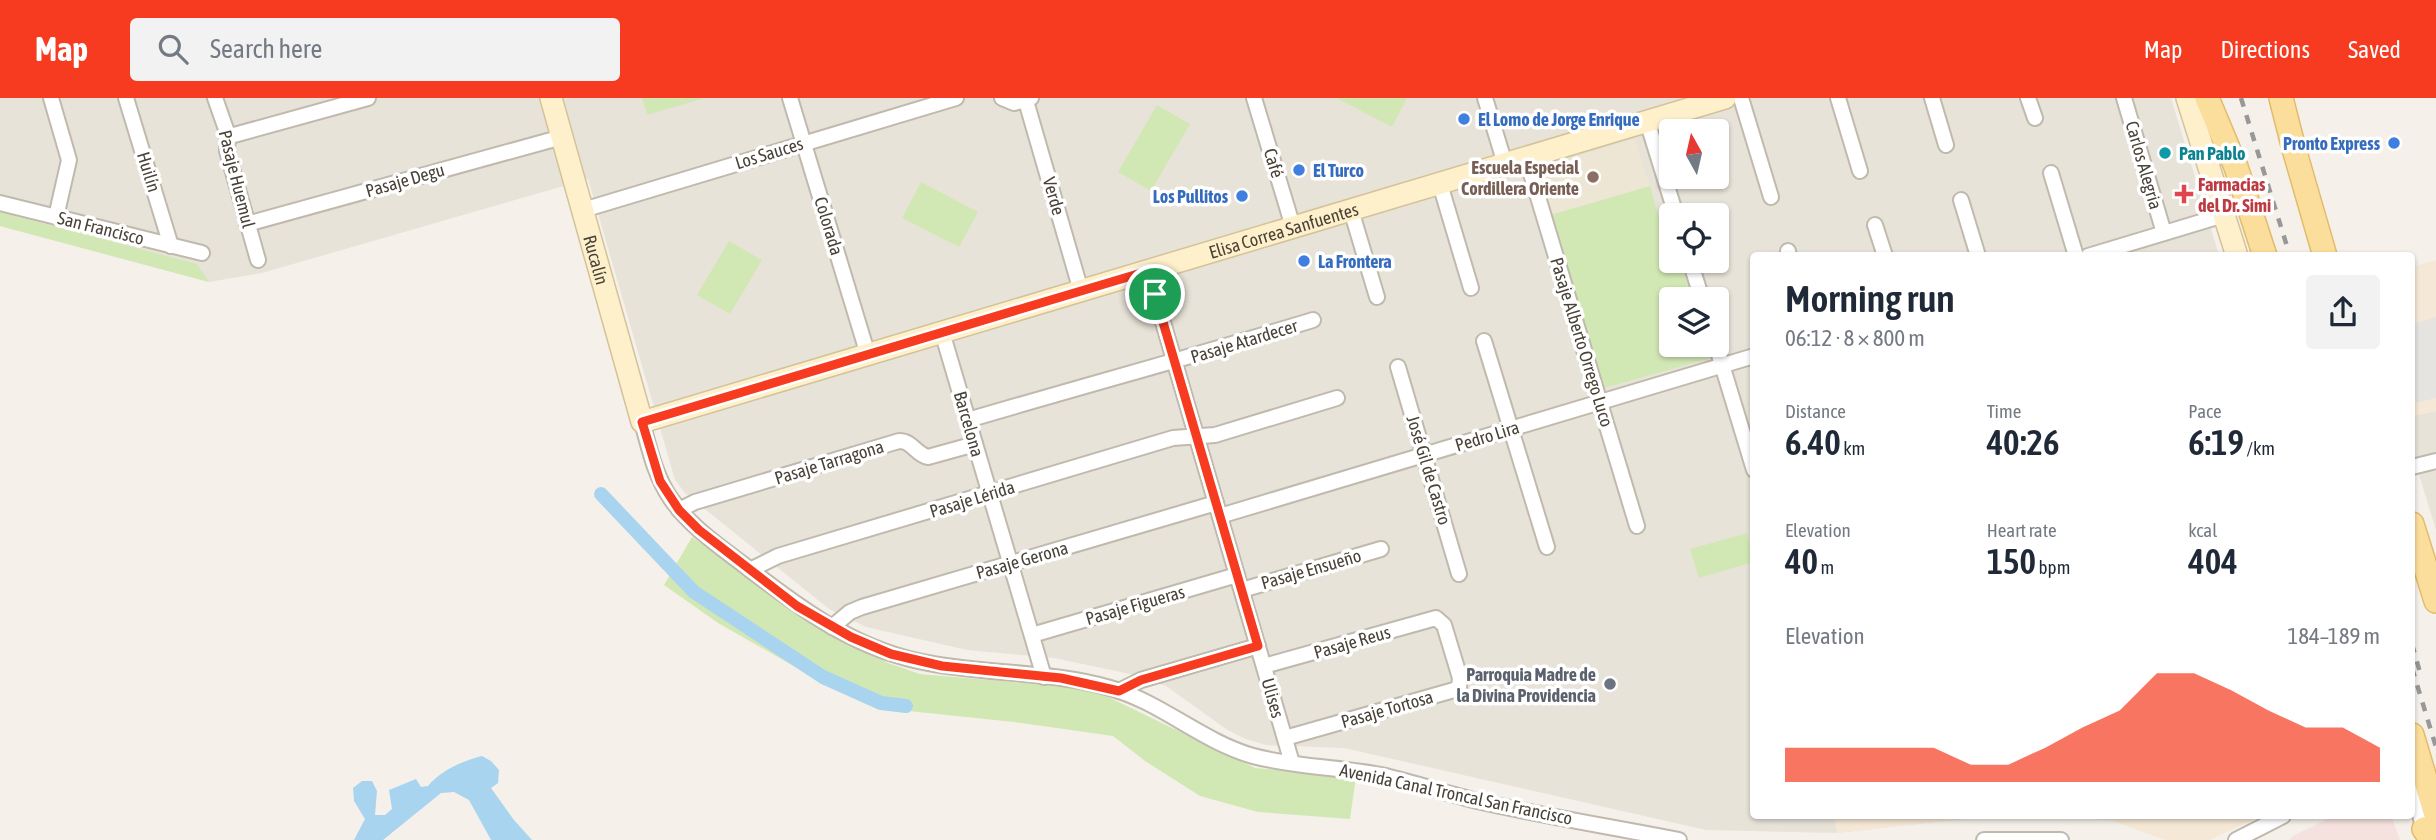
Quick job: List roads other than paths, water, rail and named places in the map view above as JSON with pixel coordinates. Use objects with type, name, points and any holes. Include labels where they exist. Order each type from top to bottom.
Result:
[{"type":"main road","points":[[2207,98],[2236,167],[2264,252]]},
{"type":"main road","points":[[2281,98],[2324,252]]},
{"type":"main road","points":[[2256,228],[2257,252]]},
{"type":"main road","points":[[2415,543],[2435,598]]},
{"type":"main road","points":[[2415,582],[2424,586],[2435,598]]},
{"type":"main road","points":[[2415,761],[2417,779],[2431,828]]},
{"type":"street","points":[[51,98],[69,160],[56,217]]},
{"type":"street","name":"Huilín","points":[[126,98],[171,246]]},
{"type":"street","name":"Pasaje Huemul","points":[[215,98],[228,135],[227,151],[258,260]]},
{"type":"street","points":[[228,135],[368,98]]},
{"type":"street","name":"Rucalín","points":[[551,98],[642,422]]},
{"type":"street","name":"Colorada","points":[[790,98],[868,355]]},
{"type":"street","name":"Los Sauces","points":[[583,210],[956,98]]},
{"type":"street","points":[[1002,98],[1014,103],[1029,100]]},
{"type":"street","name":"Café","points":[[1254,98],[1293,228]]},
{"type":"street","points":[[1485,98],[1505,164]]},
{"type":"street","points":[[1741,98],[1771,197]]},
{"type":"street","points":[[1838,98],[1860,172]]},
{"type":"street","points":[[1932,98],[1946,145]]},
{"type":"street","points":[[2028,98],[2035,118]]},
{"type":"street","name":"Carlos Alegria","points":[[2124,98],[2164,233]]},
{"type":"street","points":[[2187,98],[2236,252]]},
{"type":"street","name":"Elisa Correa Sanfuentes","points":[[642,422],[1719,99]]},
{"type":"street","name":"Verde","points":[[1029,100],[1081,291]]},
{"type":"street","points":[[1647,121],[1672,203]]},
{"type":"street","name":"Pasaje Degu","points":[[247,224],[562,137]]},
{"type":"street","name":"Pasaje Alberto Orrego Luco","points":[[1526,157],[1637,526]]},
{"type":"street","points":[[2051,173],[2075,252]]},
{"type":"street","points":[[1440,184],[1471,288]]},
{"type":"street","points":[[1961,200],[1977,252]]},
{"type":"street","name":"San Francisco","points":[[0,203],[202,253]]},
{"type":"street","points":[[1351,210],[1377,296]]},
{"type":"street","points":[[2112,252],[2224,215]]},
{"type":"street","points":[[1875,225],[1884,252]]},
{"type":"street","name":"Ulises","points":[[1148,271],[1292,763]]},
{"type":"street","name":"Pasaje Atardecer","points":[[1175,361],[1313,320]]},
{"type":"street","name":"Barcelona","points":[[942,332],[1044,677]]},
{"type":"street","points":[[1484,341],[1546,547]]},
{"type":"street","points":[[1720,357],[1750,457]]},
{"type":"street","name":"Pedro Lira","points":[[1218,509],[1424,454],[1750,357]]},
{"type":"street","points":[[968,420],[1175,361]]},
{"type":"street","name":"José Gil de Castro","points":[[1398,367],[1459,573]]},
{"type":"street","name":"Pasaje Lérida","points":[[750,570],[778,556],[1173,438],[1215,435],[1338,398]]},
{"type":"street","name":"Avenida Canal Troncal San Francisco","points":[[642,422],[660,481],[679,510],[699,530],[797,606],[871,646],[916,661],[973,671],[1078,681],[1119,691],[1226,746],[1253,756],[1381,775],[1477,800],[1679,840]]},
{"type":"street","name":"Pasaje Tarragona","points":[[679,510],[695,502],[899,441],[911,444],[919,453],[928,457],[975,444]]},
{"type":"street","points":[[2415,466],[2436,461]]},
{"type":"street","name":"Pasaje Gerona","points":[[832,627],[850,612],[862,607],[1218,509]]},
{"type":"street","name":"Pasaje Ensueño","points":[[1242,590],[1381,549]]},
{"type":"street","name":"Pasaje Figueras","points":[[1032,635],[1237,575]]},
{"type":"street","name":"Pasaje Reus","points":[[1264,666],[1440,619]]},
{"type":"street","name":"Pasaje Tortosa","points":[[1285,738],[1457,689],[1460,678],[1440,619]]},
{"type":"street","points":[[1119,691],[1141,680],[1258,646]]},
{"type":"street","points":[[2236,840],[2277,819]]},
{"type":"street","points":[[1984,840],[2060,840]]},
{"type":"water","points":[[482,756],[499,770],[498,783],[491,788],[532,840],[491,840],[469,800],[454,792],[441,793],[383,840],[354,840],[365,819],[354,801],[353,788],[362,781],[372,781],[377,791],[375,815],[385,815],[392,809],[389,790],[416,779],[421,787],[428,786],[439,775],[453,767]]},
{"type":"waterway","points":[[601,494],[694,592],[823,677],[881,703],[906,706]]},
{"type":"railway","points":[[2241,98],[2289,252]]},
{"type":"railway","points":[[2415,655],[2421,676]]},
{"type":"railway","points":[[2415,678],[2436,747]]},
{"type":"place","name":"El Lomo de Jorge Enrique","points":[[1464,119]]},
{"type":"place","name":"Pronto Express","points":[[2394,143]]},
{"type":"place","name":"Pan Pablo","points":[[2165,153]]},
{"type":"place","name":"El Turco","points":[[1299,170]]},
{"type":"place","name":"Escuela Especial Cordillera Oriente","points":[[1593,177]]},
{"type":"place","name":"Farmacias del Dr. Simi","points":[[2184,194]]},
{"type":"place","name":"Los Pullitos","points":[[1242,196]]},
{"type":"place","name":"La Frontera","points":[[1304,261]]},
{"type":"place","name":"Parroquia Madre de la Divina Providencia","points":[[1610,684]]}]
